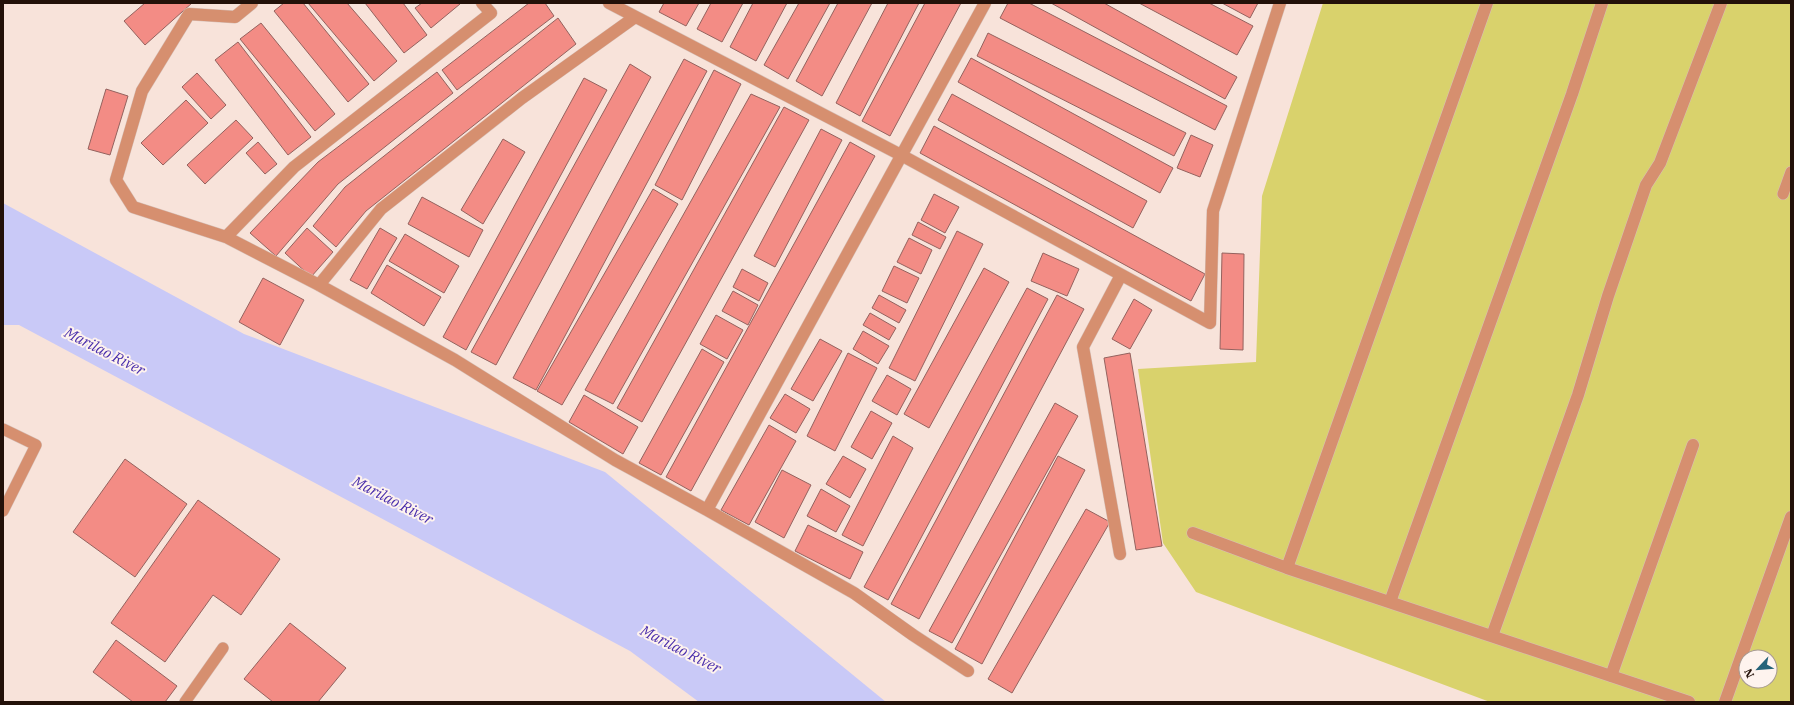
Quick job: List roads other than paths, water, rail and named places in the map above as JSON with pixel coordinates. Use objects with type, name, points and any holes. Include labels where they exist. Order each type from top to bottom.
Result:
[{"type":"street","points":[[252,3],[235,17],[189,14],[142,91],[116,180],[133,207],[226,237],[319,285],[456,360],[615,460],[854,593],[913,635],[968,671]]},
{"type":"street","points":[[226,237],[294,167],[491,13],[482,3]]},
{"type":"street","points":[[609,3],[901,155],[1210,323],[1213,211],[1280,3]]},
{"type":"street","points":[[707,510],[985,3]]},
{"type":"street","points":[[1287,568],[1487,3]]},
{"type":"street","points":[[1390,602],[1566,109],[1602,3]]},
{"type":"street","points":[[1492,636],[1578,395],[1608,296],[1646,185],[1660,163],[1720,3]]},
{"type":"street","points":[[319,285],[381,209],[522,98],[635,17]]},
{"type":"street","points":[[1120,554],[1083,347],[1121,275]]},
{"type":"street","points":[[1611,676],[1693,445]]},
{"type":"street","points":[[1725,702],[1791,517]]},
{"type":"street","points":[[1193,533],[1287,568],[1689,702]]},
{"type":"lane","points":[[1783,194],[1791,172]]},
{"type":"lane","points":[[3,429],[36,445],[3,512]]},
{"type":"lane","points":[[185,702],[222,648]]},
{"type":"water","name":"Marilao River","points":[[3,203],[244,334],[605,472],[886,702],[699,702],[630,651],[19,325],[3,325]]}]
